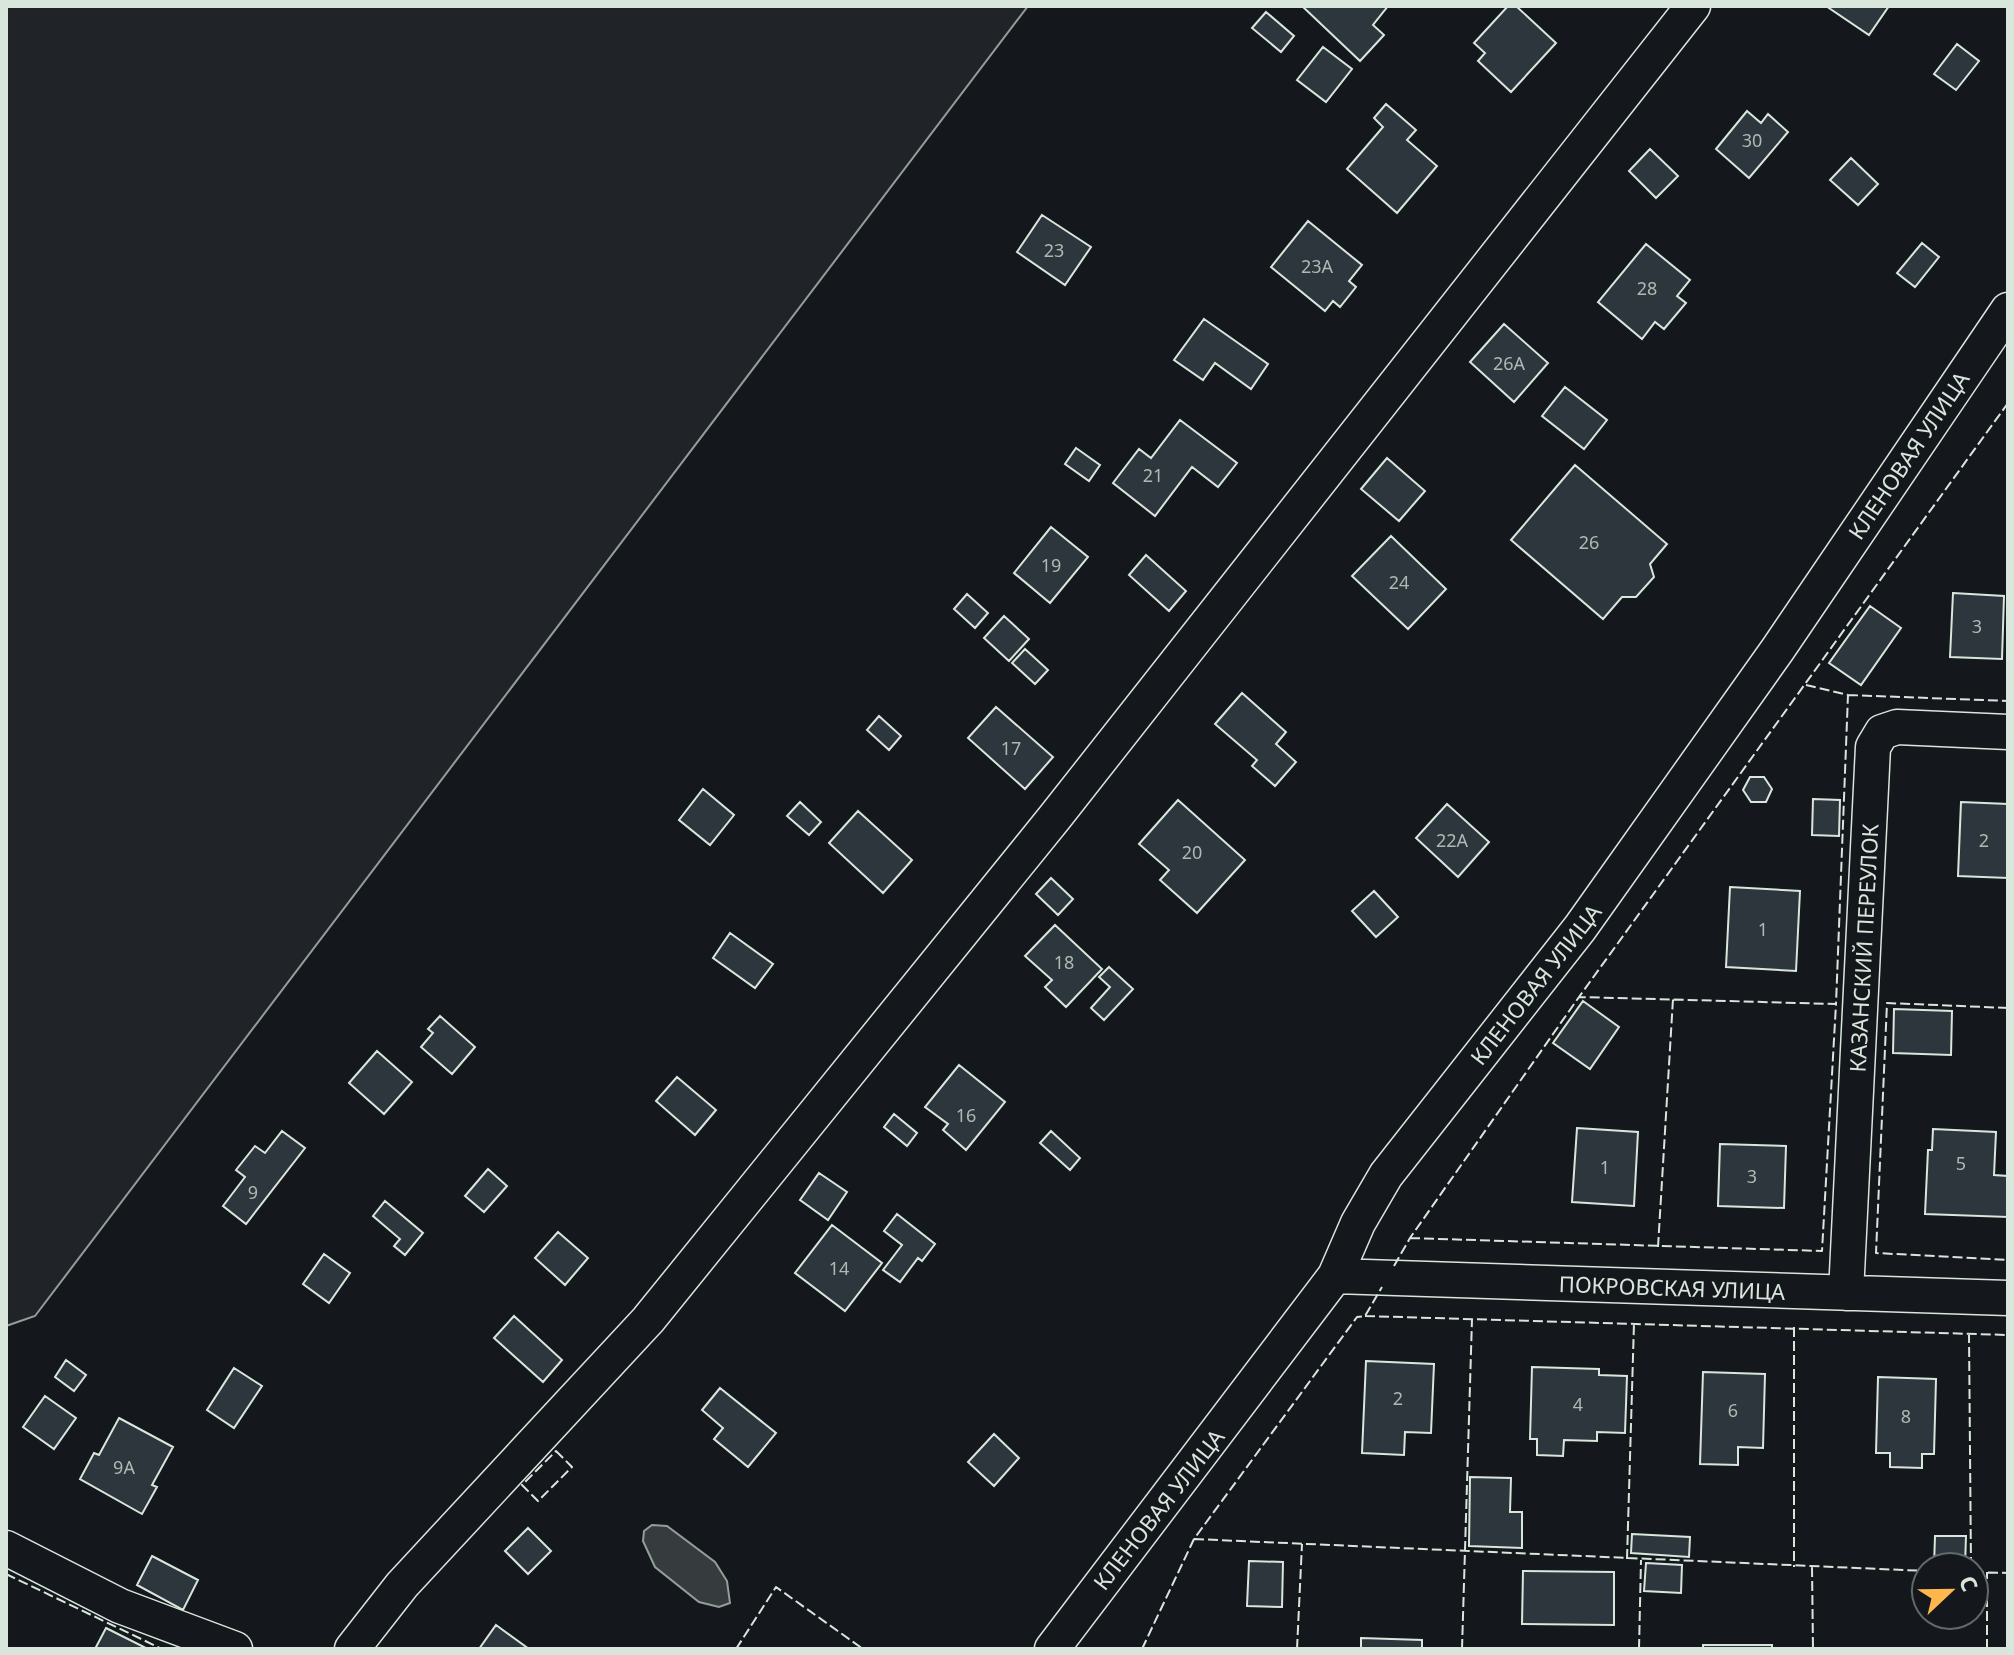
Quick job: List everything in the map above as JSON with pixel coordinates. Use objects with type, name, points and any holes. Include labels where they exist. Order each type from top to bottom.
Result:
[{"type":"street","points":[[352,1649],[402,1585],[648,1320],[1055,817],[1693,6]]},
{"type":"street","name":"КЛЕНОВАЯ УЛИЦА","points":[[1052,1649],[1335,1276],[1358,1223],[1386,1175],[1580,928],[1778,649],[2008,310]]},
{"type":"street","name":"КАЗАНСКИЙ ПЕРЕУЛОК","points":[[1846,1293],[1873,747],[1882,732],[1897,727],[2008,732]]},
{"type":"street","name":"ПОКРОВСКАЯ УЛИЦА","points":[[1335,1276],[2008,1298]]},
{"type":"street","points":[[6,1548],[120,1606],[235,1649]]},
{"type":"shaded area","points":[[6,6],[1028,6],[35,1316],[6,1326]]},
{"type":"shaded area","points":[[652,1525],[667,1526],[715,1562],[727,1581],[730,1603],[719,1607],[699,1602],[655,1567],[643,1541],[644,1531]]},
{"type":"building","points":[[1302,6],[1388,6],[1373,25],[1384,35],[1360,61]]},
{"type":"building","points":[[1508,6],[1516,6],[1556,43],[1511,92],[1478,61],[1485,53],[1474,43]]},
{"type":"building","points":[[1826,6],[1889,6],[1869,35]]},
{"type":"building","points":[[1266,12],[1294,36],[1281,52],[1252,28]]},
{"type":"building","points":[[1957,44],[1979,61],[1956,90],[1934,74]]},
{"type":"building","points":[[1323,47],[1352,69],[1326,102],[1297,80]]},
{"type":"building","points":[[1386,104],[1416,130],[1407,140],[1437,166],[1397,213],[1347,169],[1383,127],[1374,118]]},
{"type":"building","points":[[1747,111],[1761,123],[1768,114],[1788,132],[1749,178],[1716,149]]},
{"type":"building","points":[[1650,149],[1678,176],[1656,198],[1629,171]]},
{"type":"building","points":[[1851,158],[1878,184],[1858,205],[1830,180]]},
{"type":"building","points":[[1042,215],[1091,247],[1065,285],[1017,252]]},
{"type":"building","points":[[1308,221],[1362,265],[1349,281],[1356,287],[1340,307],[1333,301],[1325,311],[1271,267]]},
{"type":"building","points":[[1922,243],[1939,257],[1915,287],[1897,273]]},
{"type":"building","points":[[1646,244],[1690,280],[1677,296],[1686,303],[1664,329],[1655,322],[1642,339],[1598,302]]},
{"type":"building","points":[[1204,319],[1268,364],[1251,389],[1215,363],[1203,380],[1174,360]]},
{"type":"building","points":[[1504,324],[1548,363],[1514,402],[1470,362]]},
{"type":"building","points":[[1565,387],[1607,420],[1584,449],[1542,416]]},
{"type":"building","points":[[1180,420],[1237,463],[1218,487],[1192,467],[1155,516],[1113,483],[1139,449],[1151,458]]},
{"type":"building","points":[[1076,448],[1100,465],[1089,481],[1065,464]]},
{"type":"building","points":[[1387,458],[1425,491],[1399,521],[1361,489]]},
{"type":"building","points":[[1575,465],[1667,544],[1650,564],[1654,577],[1636,597],[1622,597],[1603,619],[1511,540]]},
{"type":"building","points":[[1051,527],[1088,557],[1050,603],[1014,573]]},
{"type":"building","points":[[1391,536],[1446,589],[1408,629],[1352,576]]},
{"type":"building","points":[[1146,555],[1186,591],[1169,611],[1129,575]]},
{"type":"building","points":[[1953,593],[2004,596],[2002,659],[1950,657]]},
{"type":"building","points":[[967,594],[988,613],[975,628],[954,609]]},
{"type":"building","points":[[1870,606],[1901,628],[1861,685],[1829,663]]},
{"type":"building","points":[[1004,616],[1029,639],[1009,661],[984,638]]},
{"type":"building","points":[[1025,649],[1048,670],[1035,684],[1012,663]]},
{"type":"building","points":[[1242,693],[1286,732],[1276,744],[1296,762],[1275,786],[1252,766],[1257,760],[1215,724]]},
{"type":"building","points":[[996,707],[1053,757],[1025,789],[968,738]]},
{"type":"building","points":[[879,716],[901,736],[889,750],[867,730]]},
{"type":"building","points":[[1750,777],[1764,777],[1772,789],[1766,802],[1751,802],[1743,790]]},
{"type":"building","points":[[703,789],[734,815],[710,845],[679,820]]},
{"type":"building","points":[[1813,799],[1840,800],[1839,836],[1812,835]]},
{"type":"building","points":[[1178,800],[1245,860],[1197,913],[1160,880],[1169,870],[1139,844]]},
{"type":"building","points":[[800,802],[821,822],[809,835],[787,816]]},
{"type":"building","points":[[1961,802],[2008,804],[2008,878],[1958,876]]},
{"type":"building","points":[[1447,804],[1489,842],[1458,877],[1416,838]]},
{"type":"building","points":[[858,811],[912,860],[883,893],[829,843]]},
{"type":"building","points":[[1051,878],[1073,899],[1058,915],[1036,894]]},
{"type":"building","points":[[1730,887],[1800,891],[1796,971],[1726,967]]},
{"type":"building","points":[[1374,891],[1398,917],[1376,937],[1352,911]]},
{"type":"building","points":[[1055,925],[1102,969],[1066,1007],[1045,987],[1052,980],[1025,956]]},
{"type":"building","points":[[730,933],[773,964],[755,988],[713,958]]},
{"type":"building","points":[[1109,967],[1133,989],[1104,1020],[1091,1008],[1110,987],[1099,977]]},
{"type":"building","points":[[1583,1001],[1619,1027],[1590,1069],[1553,1043]]},
{"type":"building","points":[[1894,1009],[1952,1011],[1951,1055],[1893,1053]]},
{"type":"building","points":[[440,1016],[475,1047],[452,1074],[421,1047],[433,1033],[428,1029]]},
{"type":"building","points":[[377,1051],[412,1082],[384,1114],[349,1083]]},
{"type":"building","points":[[959,1065],[1005,1102],[966,1150],[943,1130],[948,1124],[925,1107]]},
{"type":"building","points":[[677,1077],[716,1110],[695,1135],[656,1101]]},
{"type":"building","points":[[894,1114],[917,1133],[907,1146],[884,1127]]},
{"type":"building","points":[[1577,1128],[1638,1132],[1634,1206],[1572,1202]]},
{"type":"building","points":[[1933,1129],[1996,1132],[1994,1175],[2008,1176],[2008,1217],[1925,1214],[1928,1150],[1932,1150]]},
{"type":"building","points":[[282,1131],[305,1148],[246,1224],[223,1206],[245,1177],[236,1170],[255,1146],[265,1153]]},
{"type":"building","points":[[1051,1131],[1080,1158],[1070,1170],[1040,1143]]},
{"type":"building","points":[[1720,1144],[1786,1146],[1784,1208],[1718,1206]]},
{"type":"building","points":[[488,1169],[507,1186],[484,1212],[465,1196]]},
{"type":"building","points":[[819,1173],[847,1192],[828,1220],[800,1200]]},
{"type":"building","points":[[385,1201],[423,1233],[405,1255],[394,1246],[400,1239],[373,1216]]},
{"type":"building","points":[[897,1214],[935,1244],[922,1261],[918,1258],[900,1282],[883,1270],[902,1245],[884,1231]]},
{"type":"building","points":[[832,1225],[882,1263],[845,1311],[795,1273]]},
{"type":"building","points":[[558,1232],[588,1258],[565,1285],[535,1258]]},
{"type":"building","points":[[324,1254],[350,1273],[329,1303],[303,1284]]},
{"type":"building","points":[[514,1316],[562,1360],[543,1382],[494,1338]]},
{"type":"building","points":[[66,1360],[86,1375],[74,1391],[55,1377]]},
{"type":"building","points":[[1366,1361],[1434,1364],[1431,1433],[1405,1432],[1404,1455],[1362,1453]]},
{"type":"building","points":[[1532,1367],[1599,1369],[1599,1375],[1627,1376],[1625,1433],[1597,1432],[1597,1441],[1564,1440],[1563,1456],[1537,1455],[1537,1439],[1530,1439]]},
{"type":"building","points":[[234,1368],[262,1386],[234,1428],[207,1410]]},
{"type":"building","points":[[1703,1372],[1765,1374],[1763,1448],[1738,1447],[1738,1465],[1700,1464]]},
{"type":"building","points":[[1878,1377],[1936,1379],[1934,1454],[1922,1454],[1922,1468],[1890,1467],[1890,1453],[1876,1453]]},
{"type":"building","points":[[720,1388],[776,1433],[748,1467],[714,1439],[723,1428],[702,1410]]},
{"type":"building","points":[[45,1396],[76,1418],[54,1449],[23,1427]]},
{"type":"building","points":[[119,1418],[173,1447],[152,1485],[157,1487],[142,1514],[80,1479],[94,1453],[99,1455]]},
{"type":"building","points":[[994,1434],[1019,1458],[994,1486],[968,1462]]},
{"type":"building","points":[[1470,1477],[1511,1478],[1510,1512],[1522,1512],[1522,1548],[1469,1546]]},
{"type":"building","points":[[528,1528],[551,1551],[528,1574],[505,1551]]},
{"type":"building","points":[[1632,1534],[1690,1537],[1689,1557],[1631,1553]]},
{"type":"building","points":[[1935,1536],[1966,1536],[1966,1551],[1934,1551]]},
{"type":"building","points":[[152,1556],[198,1580],[183,1610],[137,1585]]},
{"type":"building","points":[[1249,1561],[1283,1562],[1282,1607],[1247,1606]]},
{"type":"building","points":[[1646,1563],[1682,1565],[1681,1593],[1644,1591]]},
{"type":"building","points":[[1523,1571],[1614,1572],[1614,1625],[1522,1624]]},
{"type":"building","points":[[496,1625],[529,1649],[479,1649]]},
{"type":"building","points":[[106,1628],[146,1648],[95,1649]]},
{"type":"building","points":[[1361,1638],[1422,1640],[1422,1649],[1361,1649]]},
{"type":"building","points":[[1703,1645],[1772,1645],[1772,1649],[1703,1649]]},
{"type":"fence","points":[[1394,1266],[1410,1238],[1579,997],[2008,403]]},
{"type":"fence","points":[[1806,685],[1848,695],[1836,1004]]},
{"type":"fence","points":[[1848,695],[2008,701]]},
{"type":"fence","points":[[1410,1238],[1822,1251],[1836,1004],[1579,997]]},
{"type":"fence","points":[[1658,1247],[1673,999]]},
{"type":"fence","points":[[2008,1008],[1887,1003],[1876,1253],[2008,1260]]},
{"type":"fence","points":[[1142,1649],[1194,1539],[1357,1317],[1365,1316],[1382,1287]]},
{"type":"fence","points":[[1365,1316],[2008,1335]]},
{"type":"fence","points":[[1462,1649],[1472,1319]]},
{"type":"fence","points":[[1627,1559],[1634,1323]]},
{"type":"fence","points":[[1794,1327],[1794,1567]]},
{"type":"fence","points":[[1969,1333],[1971,1551]]},
{"type":"fence","points":[[556,1451],[572,1467],[538,1501],[522,1485],[556,1451]]},
{"type":"fence","points":[[1194,1539],[1910,1570]]},
{"type":"fence","points":[[1297,1649],[1302,1544]]},
{"type":"fence","points":[[1639,1649],[1641,1560]]},
{"type":"fence","points":[[1812,1567],[1813,1649]]},
{"type":"fence","points":[[1990,1572],[2008,1573]]},
{"type":"fence","points":[[6,1574],[162,1649]]},
{"type":"fence","points":[[736,1649],[776,1587],[863,1649]]},
{"type":"fence","points":[[1987,1631],[1987,1649]]}]
